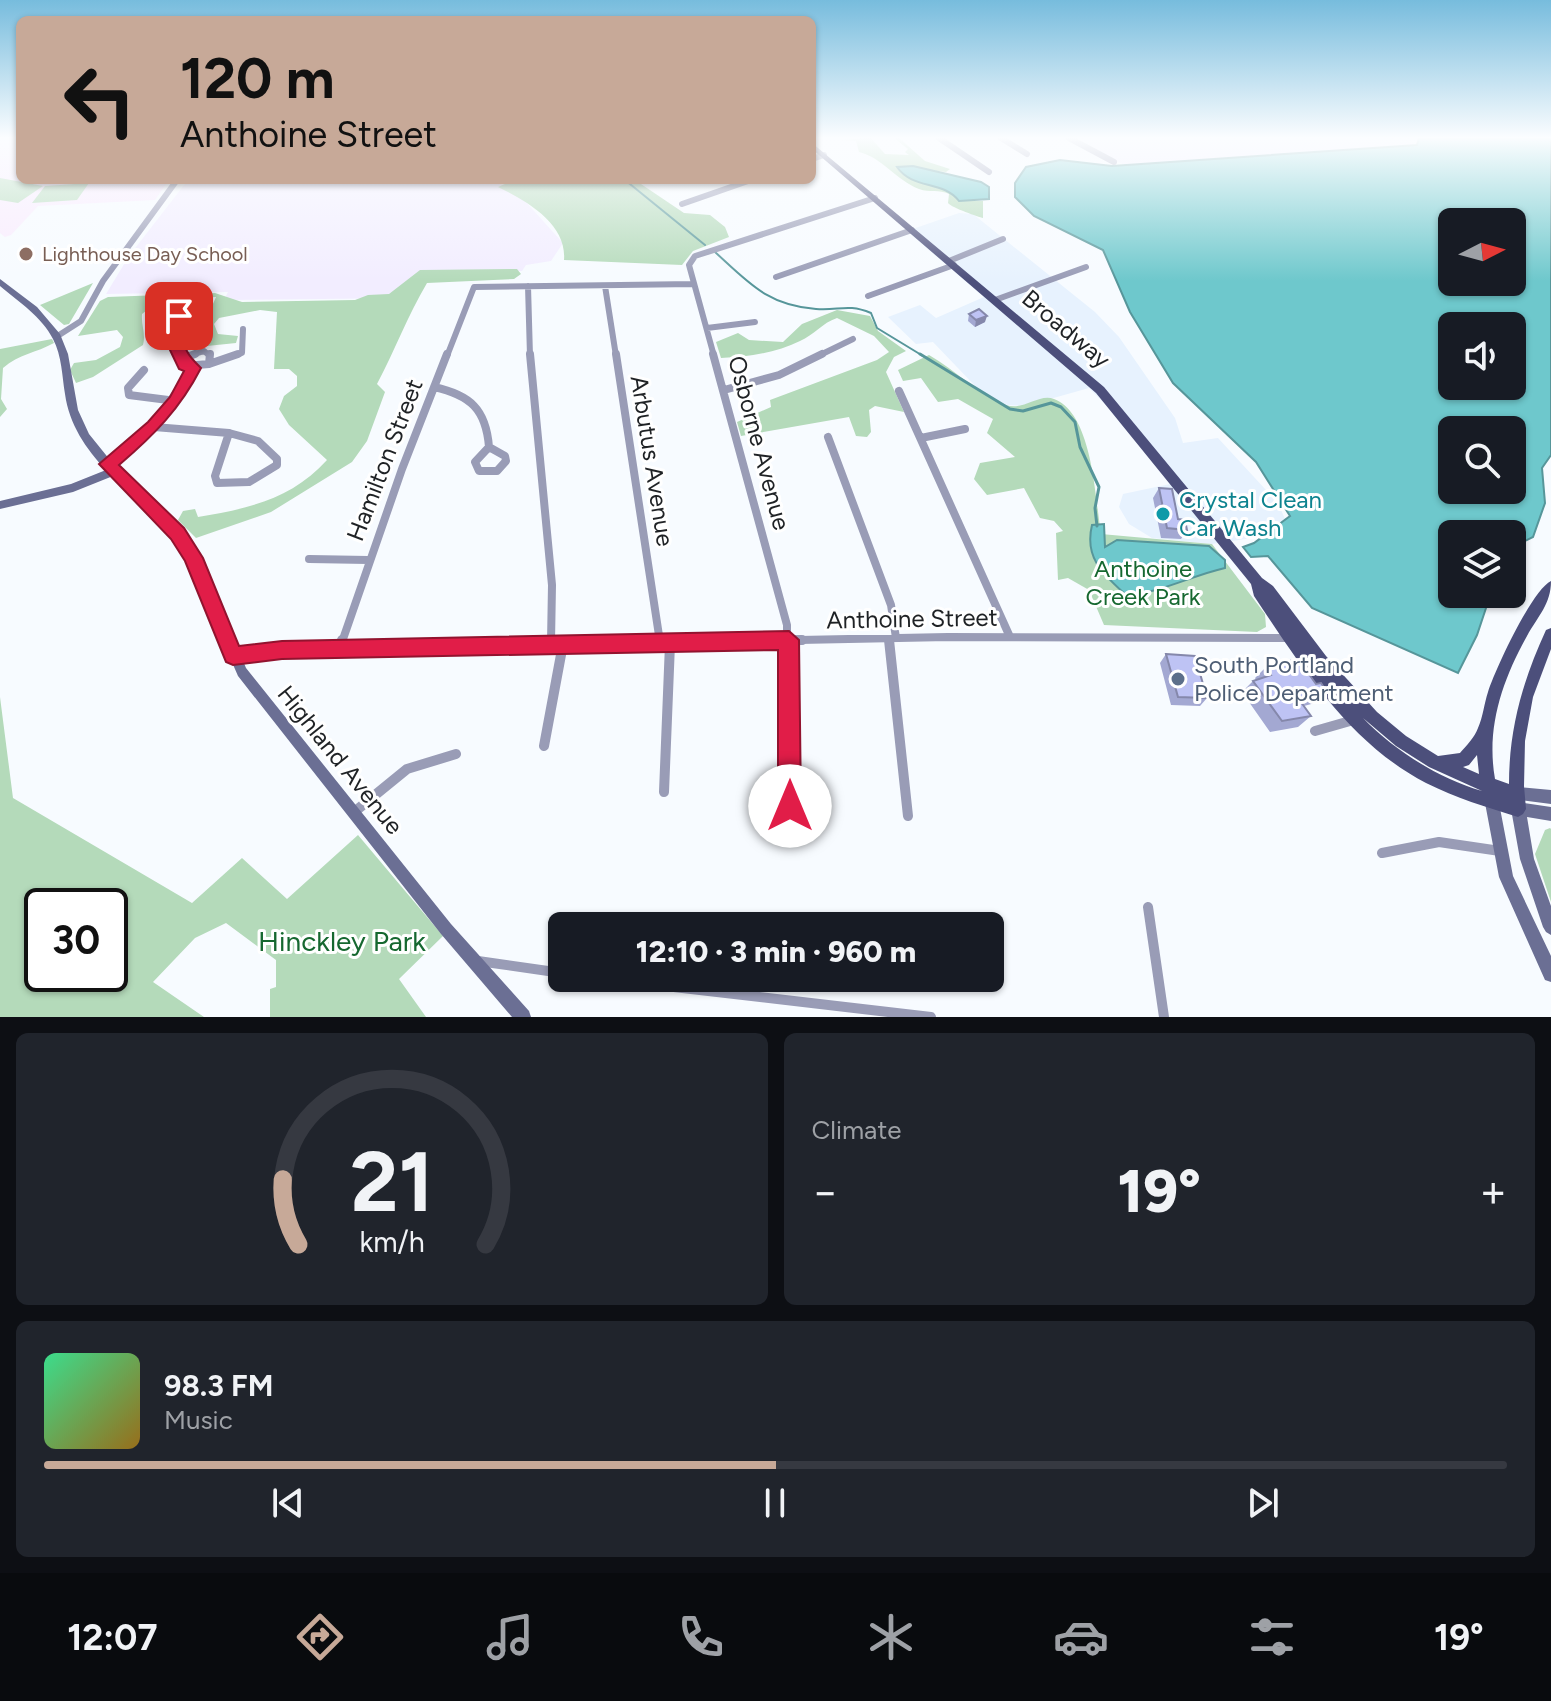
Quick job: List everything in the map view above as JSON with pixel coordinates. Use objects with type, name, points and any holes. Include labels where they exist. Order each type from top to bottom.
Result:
[{"type":"main road","name":"Broadway","points":[[860,185],[1109,398],[1257,582],[1268,590],[1353,721],[1413,768],[1461,793],[1492,803],[1518,801]]},
{"type":"main road","points":[[1430,762],[1447,764],[1464,760],[1484,733],[1497,687],[1530,618],[1551,586]]},
{"type":"main road","points":[[1518,801],[1518,730],[1534,673],[1551,634]]},
{"type":"main road","name":"Broadway","points":[[1297,638],[1370,716],[1407,748],[1430,762],[1518,801]]},
{"type":"main road","points":[[1484,733],[1492,803]]},
{"type":"street","points":[[56,337],[81,321],[103,281],[173,185]]},
{"type":"street","points":[[682,204],[735,185]]},
{"type":"street","name":"Osborne Avenue","points":[[790,806],[789,640],[777,581],[689,268],[691,259],[705,251],[875,198]]},
{"type":"street","points":[[776,277],[912,230]]},
{"type":"street","points":[[868,296],[1003,239]]},
{"type":"street","points":[[995,300],[1086,267]]},
{"type":"street","name":"Highland Avenue","points":[[0,282],[38,314],[56,337],[61,345],[68,401],[86,439],[111,468],[178,533],[193,558],[233,656],[274,716],[446,929],[523,1017]]},
{"type":"street","points":[[544,746],[557,644],[530,359],[528,286],[694,284]]},
{"type":"street","name":"Hamilton Street","points":[[339,649],[368,560],[474,287],[528,286]]},
{"type":"street","name":"Arbutus Avenue","points":[[605,286],[665,644],[664,792]]},
{"type":"street","points":[[188,314],[173,321],[177,348],[183,362],[193,368],[242,353],[245,345],[243,329]]},
{"type":"street","points":[[707,328],[755,322]]},
{"type":"street","points":[[724,390],[779,375],[853,339]]},
{"type":"street","points":[[183,362],[194,352],[204,351],[210,354],[209,364]]},
{"type":"street","points":[[0,505],[73,488],[111,468],[176,401],[193,368]]},
{"type":"street","points":[[144,370],[128,388],[129,395],[176,401]]},
{"type":"street","points":[[434,387],[464,395],[482,409],[488,423],[489,447]]},
{"type":"street","points":[[899,391],[1010,637]]},
{"type":"street","points":[[154,427],[229,433],[258,441],[277,459],[277,465],[247,483],[227,486],[217,483],[215,476],[229,433]]},
{"type":"street","points":[[921,438],[965,429]]},
{"type":"street","points":[[828,437],[891,605],[908,816]]},
{"type":"street","points":[[309,559],[368,560]]},
{"type":"street","name":"Anthoine Street","points":[[233,656],[271,650],[893,638],[1297,638]]},
{"type":"street","points":[[1315,731],[1370,716]]},
{"type":"street","points":[[353,813],[407,769],[456,754]]},
{"type":"street","points":[[1518,801],[1551,797]]},
{"type":"street","points":[[1518,801],[1551,814]]},
{"type":"street","points":[[1518,801],[1527,859],[1551,927]]},
{"type":"street","points":[[1492,803],[1500,851],[1514,897],[1551,974]]},
{"type":"street","points":[[1382,853],[1439,842],[1500,851]]},
{"type":"street","points":[[1148,907],[1164,1017]]},
{"type":"street","points":[[477,961],[548,971]]},
{"type":"street","points":[[716,992],[931,1017]]},
{"type":"shaded area","points":[[0,185],[165,185],[155,200],[38,206],[11,235],[5,237],[0,233]]},
{"type":"shaded area","points":[[184,185],[501,185],[525,201],[563,243],[551,261],[526,265],[522,271],[421,272],[410,298],[224,300],[228,292],[106,294],[129,256]]},
{"type":"shaded area","points":[[959,213],[973,214],[1095,312],[1119,337],[1175,418],[1183,443],[1218,438],[1278,503],[1285,519],[1252,538],[1212,544],[1152,538],[1129,524],[1119,507],[1123,494],[1170,484],[1117,416],[1089,388],[1025,406],[1007,405],[978,389],[933,342],[916,344],[888,317],[920,305],[936,318],[984,297],[907,231]]},
{"type":"green space","points":[[0,185],[43,186],[18,203],[0,200]]},
{"type":"green space","points":[[87,185],[77,200],[32,203],[45,186]]},
{"type":"green space","points":[[643,185],[684,213],[710,215],[725,227],[729,237],[693,251],[682,265],[564,260],[559,235],[543,215],[498,187]]},
{"type":"green space","points":[[912,185],[939,185],[953,192],[960,201],[983,201],[983,218],[950,205],[949,194]]},
{"type":"green space","points":[[517,269],[521,274],[514,279],[427,283],[377,384],[385,392],[367,441],[352,462],[271,512],[196,538],[178,520],[183,511],[195,509],[198,517],[268,500],[299,484],[327,460],[289,425],[279,409],[284,396],[297,386],[297,376],[289,369],[274,369],[277,312],[260,310],[219,318],[214,324],[218,334],[238,336],[236,343],[207,346],[205,322],[216,297],[160,300],[142,314],[143,345],[93,377],[76,383],[70,370],[74,363],[96,360],[120,347],[123,337],[117,330],[78,336],[100,301],[108,297],[215,293],[242,302],[355,300],[368,295],[389,294],[420,270]]},
{"type":"green space","points":[[93,283],[69,324],[64,325],[40,305]]},
{"type":"green space","points":[[837,310],[870,316],[878,331],[906,351],[894,357],[886,372],[904,412],[875,406],[869,410],[871,432],[867,437],[856,436],[849,417],[741,436],[737,422],[771,407],[770,400],[877,360],[889,352],[874,336],[837,318],[800,341],[761,354],[721,358],[716,342],[738,333],[749,340],[783,342],[802,324]]},
{"type":"green space","points":[[52,339],[54,343],[3,368],[1,399],[7,409],[0,417],[0,349]]},
{"type":"green space","name":"Anthoine Creek Park","points":[[929,355],[986,395],[1006,405],[1019,406],[1048,398],[1067,408],[1077,421],[1090,459],[1101,534],[1212,544],[1265,614],[1266,627],[1257,632],[1104,625],[1089,590],[1068,578],[1058,580],[1056,533],[1063,531],[1054,521],[1040,518],[1024,488],[987,495],[974,479],[980,463],[1015,457],[987,433],[993,419],[958,399],[938,402],[921,378],[903,381],[898,370]]},
{"type":"green space","name":"Hinckley Park","points":[[0,697],[13,798],[192,903],[242,858],[287,899],[358,835],[443,936],[399,979],[426,1017],[270,1017],[270,989],[276,987],[276,960],[226,923],[195,938],[153,982],[204,1017],[0,1017]]},
{"type":"green space","points":[[1550,828],[1551,902],[1535,854],[1545,830]]},
{"type":"water","points":[[931,185],[987,185],[989,199],[959,201],[945,190]]},
{"type":"water","points":[[1015,185],[1551,185],[1551,455],[1542,468],[1545,503],[1533,537],[1526,540],[1526,520],[1438,520],[1438,608],[1486,608],[1477,635],[1458,673],[1312,608],[1268,556],[1251,557],[1243,547],[1254,543],[1290,516],[1256,462],[1173,383],[1130,312],[1103,250],[1034,216],[1015,197]]},
{"type":"water","points":[[1104,524],[1105,547],[1117,540],[1209,546],[1225,560],[1225,568],[1151,591],[1126,595],[1103,572],[1093,556],[1092,525]]},
{"type":"building","points":[[979,309],[987,316],[976,320],[969,314]]},
{"type":"building","points":[[1159,488],[1172,489],[1178,519],[1185,520],[1187,530],[1167,528]]},
{"type":"building","points":[[1166,654],[1195,656],[1207,698],[1178,697]]},
{"type":"building","points":[[1298,659],[1316,684],[1321,683],[1327,692],[1298,698],[1311,716],[1282,721],[1253,681],[1271,675],[1266,667]]},
{"type":"waterway","points":[[632,185],[705,245]]},
{"type":"waterway","points":[[715,252],[749,283],[771,297],[799,307],[849,308],[871,313],[877,328],[923,356]]},
{"type":"waterway","points":[[920,354],[1010,409],[1023,411],[1051,403],[1061,407],[1075,422],[1080,447],[1099,487],[1095,508],[1097,526]]},
{"type":"place","name":"Lighthouse Day School","points":[[26,254]]},
{"type":"place","name":"Crystal Clean Car Wash","points":[[1163,514]]},
{"type":"place","name":"South Portland Police Department","points":[[1178,679]]},
{"type":"route","points":[[179,316],[173,321],[177,348],[185,366],[193,368],[176,401],[154,427],[108,464],[178,533],[193,558],[221,634],[233,656],[271,650],[789,640],[790,806]]}]
